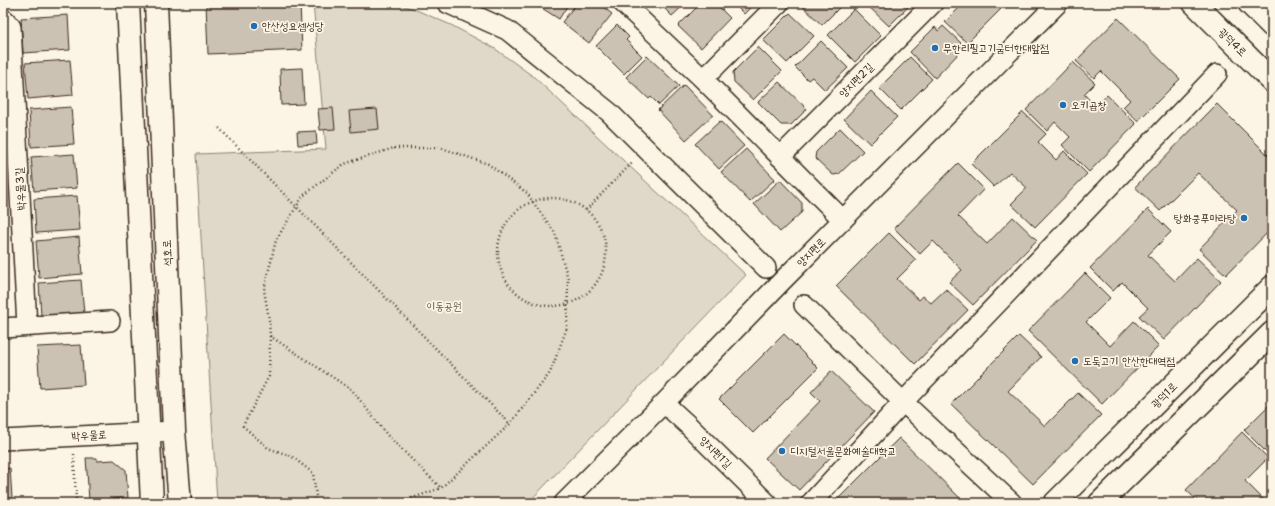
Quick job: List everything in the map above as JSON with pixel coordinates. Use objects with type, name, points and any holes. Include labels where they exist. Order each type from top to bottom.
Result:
[{"type":"main road","points":[[128,3],[152,503]]},
{"type":"main road","name":"석호로","points":[[156,3],[174,431],[180,503]]},
{"type":"main road","name":"광덕4로","points":[[1194,3],[1272,81]]},
{"type":"main road","points":[[1249,3],[1272,26]]},
{"type":"main road","name":"광덕1로","points":[[1056,503],[1272,288]]},
{"type":"main road","points":[[1100,503],[1272,333]]},
{"type":"street","points":[[447,3],[507,30],[609,112],[766,268]]},
{"type":"street","points":[[623,3],[703,79],[843,220]]},
{"type":"street","points":[[703,79],[779,3]]},
{"type":"street","name":"양지편2길","points":[[780,157],[933,3]]},
{"type":"street","name":"양지편로","points":[[564,503],[1058,3]]},
{"type":"street","name":"박우물3길","points":[[7,24],[27,326]]},
{"type":"street","points":[[811,503],[903,402],[1217,74]]},
{"type":"street","points":[[804,305],[903,402],[1012,503]]},
{"type":"street","points":[[3,328],[110,321]]},
{"type":"street","name":"양지편1길","points":[[664,403],[767,503]]},
{"type":"street","name":"박우물로","points":[[3,440],[174,431]]},
{"type":"path","points":[[219,128],[510,424]]},
{"type":"path","points":[[313,503],[316,496],[313,473],[291,456],[268,448],[243,426],[269,376],[269,318],[264,290],[276,240],[303,196],[344,164],[394,148],[442,148],[488,164],[527,193],[555,233],[568,279],[567,328],[550,373],[510,424],[441,488],[410,499],[405,503]]},
{"type":"path","points":[[586,210],[646,148]]},
{"type":"path","points":[[558,198],[576,202],[586,210],[601,227],[606,244],[606,262],[600,279],[589,292],[574,302],[568,304],[557,306],[538,305],[522,298],[508,285],[500,269],[497,251],[500,233],[509,218],[523,206],[540,199],[558,198]]},
{"type":"path","points":[[270,336],[352,390],[388,436],[441,488]]},
{"type":"path","points":[[74,452],[76,503]]},
{"type":"green space","name":"이동공원","points":[[313,3],[395,3],[414,9],[451,25],[494,48],[534,77],[746,275],[528,503],[217,503],[196,154],[326,149]]},
{"type":"building","name":"안산성요셉성당","points":[[206,3],[300,3],[302,50],[208,54]]},
{"type":"building","points":[[534,3],[569,3],[559,19]]},
{"type":"building","points":[[577,3],[598,3],[612,14],[589,43],[562,22]]},
{"type":"building","points":[[659,3],[686,3],[672,16]]},
{"type":"building","points":[[701,3],[715,3],[730,18],[701,48],[678,26]]},
{"type":"building","points":[[733,3],[755,3],[744,14]]},
{"type":"building","points":[[844,3],[822,25],[800,4]]},
{"type":"building","points":[[865,3],[912,3],[889,26]]},
{"type":"building","points":[[964,3],[994,3],[1001,9],[967,43],[945,22]]},
{"type":"building","points":[[996,3],[1008,3],[1002,9]]},
{"type":"building","points":[[854,9],[881,36],[855,62],[828,35]]},
{"type":"building","points":[[790,13],[814,36],[787,63],[763,40]]},
{"type":"building","points":[[68,15],[70,50],[23,53],[21,18]]},
{"type":"building","points":[[1118,18],[1180,79],[1138,121],[1123,107],[1130,100],[1101,71],[1094,78],[1076,61]]},
{"type":"building","points":[[617,25],[629,37],[626,40],[642,56],[624,74],[596,46]]},
{"type":"building","points":[[943,26],[961,43],[956,48],[960,52],[935,78],[910,52],[935,27],[938,31]]},
{"type":"building","points":[[821,41],[848,68],[825,90],[812,77],[808,80],[795,67]]},
{"type":"building","points":[[758,47],[782,71],[753,100],[734,82],[733,72]]},
{"type":"building","points":[[647,56],[679,86],[659,105],[651,97],[649,99],[626,77]]},
{"type":"building","points":[[910,57],[932,79],[901,110],[879,88]]},
{"type":"building","points":[[70,60],[73,95],[28,99],[25,63]]},
{"type":"building","points":[[1073,62],[1095,83],[1084,94],[1096,107],[1107,95],[1136,124],[1089,172],[1062,145],[1070,137],[1055,122],[1047,131],[1026,110]]},
{"type":"building","points":[[302,68],[304,104],[281,105],[280,69]]},
{"type":"building","points":[[779,82],[807,109],[791,125],[781,125],[758,102]]},
{"type":"building","points":[[684,85],[713,115],[686,140],[658,110]]},
{"type":"building","points":[[871,91],[897,117],[870,144],[844,119]]},
{"type":"building","points":[[1217,104],[1272,159],[1272,228],[1226,275],[1199,249],[1237,210],[1198,173],[1160,211],[1135,187]]},
{"type":"building","points":[[71,107],[74,144],[31,147],[29,110]]},
{"type":"building","points":[[333,108],[335,129],[320,130],[318,109]]},
{"type":"building","points":[[377,109],[379,129],[351,132],[349,111]]},
{"type":"building","points":[[1023,112],[1046,134],[1038,142],[1056,160],[1064,151],[1087,174],[1035,227],[1011,204],[1027,188],[1010,172],[994,187],[971,164]]},
{"type":"building","points":[[720,121],[744,146],[719,169],[695,144]]},
{"type":"building","points":[[840,128],[863,151],[839,174],[833,175],[815,158],[816,152]]},
{"type":"building","points":[[316,131],[317,144],[298,145],[297,132]]},
{"type":"building","points":[[746,149],[775,179],[750,202],[721,172]]},
{"type":"building","points":[[74,154],[77,188],[34,191],[31,157]]},
{"type":"building","points":[[958,163],[984,189],[958,216],[987,244],[1013,217],[1037,240],[973,305],[949,282],[962,270],[933,241],[920,254],[894,228]]},
{"type":"building","points":[[780,180],[802,203],[802,212],[780,232],[754,204]]},
{"type":"building","points":[[77,196],[80,230],[36,233],[34,199]]},
{"type":"building","points":[[1148,209],[1171,232],[1148,255],[1175,281],[1197,258],[1221,281],[1164,340],[1139,316],[1148,308],[1122,282],[1113,291],[1090,268]]},
{"type":"building","points":[[889,233],[916,260],[897,279],[919,300],[923,296],[931,303],[946,289],[968,310],[915,364],[836,286]]},
{"type":"building","points":[[79,237],[82,274],[39,278],[36,241]]},
{"type":"building","points":[[1085,273],[1110,298],[1086,322],[1110,346],[1134,321],[1159,346],[1102,404],[1028,331]]},
{"type":"building","points":[[81,280],[84,313],[41,316],[39,283]]},
{"type":"building","points":[[3,285],[6,315],[3,315]]},
{"type":"building","points":[[784,334],[818,368],[753,433],[719,399]]},
{"type":"building","points":[[1019,336],[1041,357],[1008,391],[1045,426],[1078,393],[1101,415],[1033,484],[951,404]]},
{"type":"building","points":[[81,345],[84,385],[40,388],[37,347]]},
{"type":"building","points":[[831,371],[874,412],[799,490],[765,458],[820,401],[811,392]]},
{"type":"building","points":[[1272,402],[1272,458],[1244,430]]},
{"type":"building","points":[[1242,432],[1268,458],[1245,481],[1265,501],[1272,494],[1272,503],[1200,503],[1186,490]]},
{"type":"building","points":[[899,438],[965,503],[834,503]]},
{"type":"building","points":[[86,458],[97,458],[97,461],[114,460],[126,470],[128,498],[89,500]]},
{"type":"building","points":[[10,468],[12,498],[3,499],[3,469]]},
{"type":"building","points":[[128,500],[128,503],[100,503],[100,502]]},
{"type":"place","name":"안산성요셉성당","points":[[254,26]]},
{"type":"place","name":"무한리필고기굼터한대앞점","points":[[935,48]]},
{"type":"place","name":"오키곱창","points":[[1063,105]]},
{"type":"place","name":"탕화쿵푸마라탕","points":[[1244,218]]},
{"type":"place","name":"도둑고기 안산한대역점","points":[[1075,361]]},
{"type":"place","name":"디지털서울문화예술대학교","points":[[782,451]]}]
